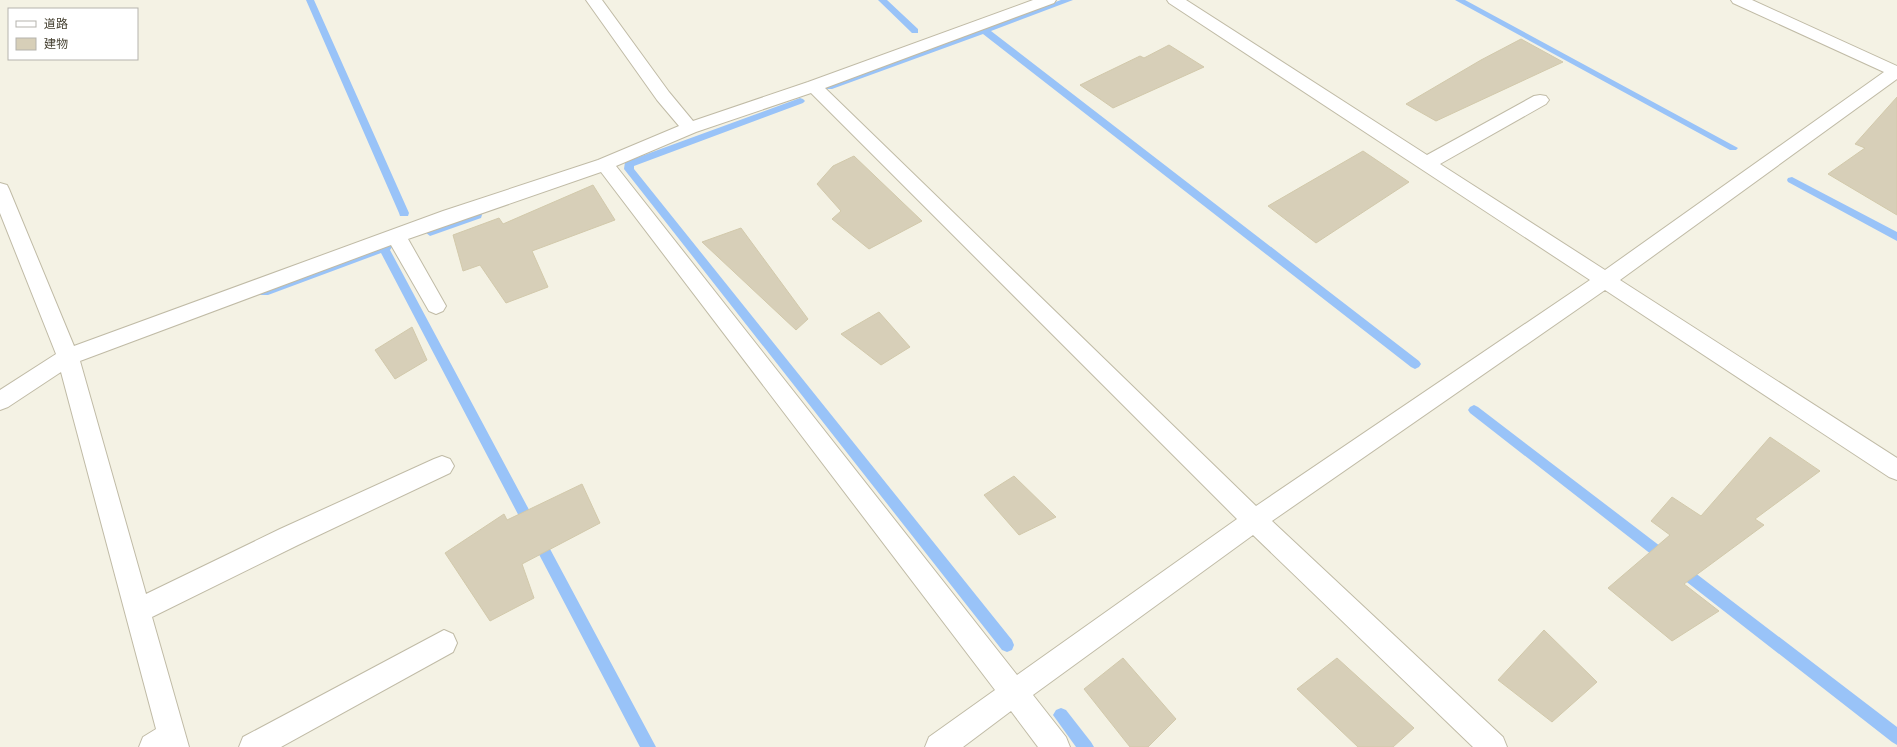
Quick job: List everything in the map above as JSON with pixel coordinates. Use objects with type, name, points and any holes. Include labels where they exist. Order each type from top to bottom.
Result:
[{"type":"street","points":[[594,0],[663,96],[690,128]]},
{"type":"street","points":[[0,401],[68,357],[396,236],[605,164],[690,128],[814,86],[1048,0]]},
{"type":"street","points":[[1175,0],[1604,281],[1897,470]]},
{"type":"street","points":[[1739,0],[1897,71]]},
{"type":"street","points":[[940,747],[1254,520],[1604,281],[1897,71]]},
{"type":"street","points":[[814,86],[1254,520],[1492,747]]},
{"type":"street","points":[[1426,164],[1540,100]]},
{"type":"street","points":[[605,164],[1056,747]]},
{"type":"street","points":[[0,189],[68,357],[136,611],[167,743]]},
{"type":"street","points":[[396,236],[436,306]]},
{"type":"street","points":[[136,611],[289,537],[442,466]]},
{"type":"street","points":[[253,747],[444,643]]},
{"type":"building","points":[[1521,39],[1563,62],[1436,121],[1406,104],[1481,60]]},
{"type":"building","points":[[1169,45],[1204,67],[1113,108],[1080,85],[1140,56],[1144,58]]},
{"type":"building","points":[[1897,97],[1897,215],[1828,174],[1865,148],[1855,144]]},
{"type":"building","points":[[1363,151],[1409,182],[1316,243],[1268,206]]},
{"type":"building","points":[[854,156],[922,221],[869,249],[832,219],[841,211],[817,184],[833,166]]},
{"type":"building","points":[[593,185],[615,220],[532,251],[548,287],[506,303],[480,265],[463,271],[453,235],[499,218],[503,224]]},
{"type":"building","points":[[741,228],[808,319],[796,330],[702,242]]},
{"type":"building","points":[[879,312],[910,347],[881,365],[841,334]]},
{"type":"building","points":[[412,327],[427,360],[395,379],[375,350]]},
{"type":"building","points":[[1770,437],[1820,471],[1755,519],[1764,525],[1684,584],[1719,611],[1672,641],[1608,588],[1670,535],[1651,521],[1672,497],[1701,516]]},
{"type":"building","points":[[1014,476],[1056,517],[1019,535],[984,495]]},
{"type":"building","points":[[582,484],[600,523],[522,564],[534,598],[490,621],[445,553],[504,514],[507,520]]},
{"type":"building","points":[[1544,630],[1597,682],[1552,722],[1498,680]]},
{"type":"building","points":[[1123,658],[1176,719],[1148,747],[1130,747],[1084,689]]},
{"type":"building","points":[[1337,658],[1414,728],[1393,747],[1358,747],[1297,689]]},
{"type":"waterway","points":[[310,0],[404,213]]},
{"type":"waterway","points":[[882,0],[915,31]]},
{"type":"waterway","points":[[829,87],[1069,0]]},
{"type":"waterway","points":[[1459,0],[1733,148]]},
{"type":"waterway","points":[[985,31],[1415,364]]},
{"type":"waterway","points":[[800,101],[629,164],[629,169],[1007,645]]},
{"type":"waterway","points":[[1792,180],[1897,237]]},
{"type":"waterway","points":[[430,232],[477,215]]},
{"type":"waterway","points":[[264,292],[387,247]]},
{"type":"waterway","points":[[384,249],[648,747]]},
{"type":"waterway","points":[[1474,410],[1897,737]]},
{"type":"waterway","points":[[1061,715],[1086,747]]}]
